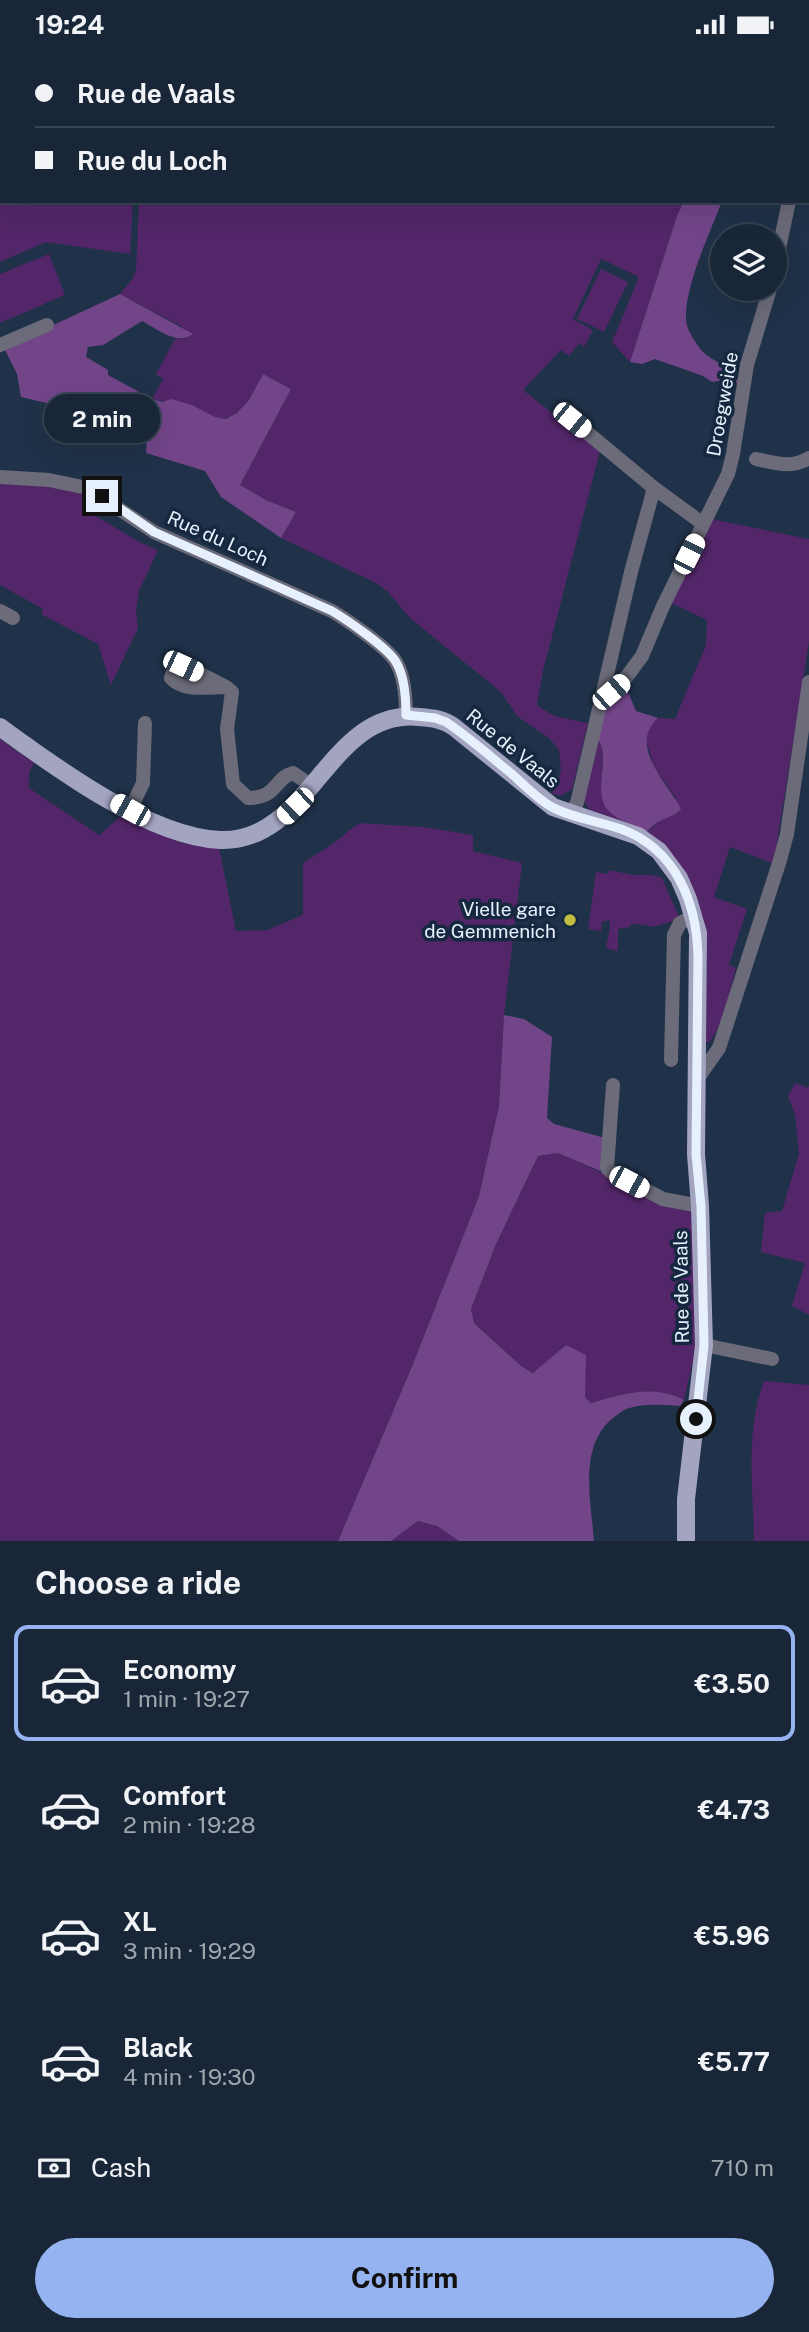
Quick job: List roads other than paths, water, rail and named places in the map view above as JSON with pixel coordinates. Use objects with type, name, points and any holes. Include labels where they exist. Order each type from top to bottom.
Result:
[{"type":"main road","name":"Rue de Vaals","points":[[0,727],[57,767],[130,810],[184,834],[221,840],[239,838],[267,828],[283,817],[346,747],[363,731],[377,723],[406,715],[435,718],[446,722],[552,807],[621,829],[649,842],[663,856],[679,879],[698,933],[696,1154],[701,1206],[704,1345],[686,1499],[686,1541]]},
{"type":"street","points":[[784,224],[789,203]]},
{"type":"street","name":"Droegweide","points":[[600,702],[622,683],[642,656],[702,523],[728,474],[747,365],[766,301]]},
{"type":"street","points":[[0,345],[47,325]]},
{"type":"street","points":[[572,420],[654,488],[702,523]]},
{"type":"street","points":[[756,459],[789,466],[809,458]]},
{"type":"street","name":"Rue du Loch","points":[[0,477],[49,480],[87,488],[154,532],[332,611],[357,627],[396,661],[406,693],[406,715]]},
{"type":"street","points":[[570,814],[577,803],[631,572],[654,488]]},
{"type":"street","points":[[696,1081],[719,1048],[780,860],[787,834],[809,682]]},
{"type":"street","points":[[226,687],[233,696],[227,729],[233,784],[248,798],[258,798],[271,793],[287,774],[293,773],[312,786]]},
{"type":"street","points":[[130,810],[143,783],[145,723]]},
{"type":"street","points":[[671,1060],[674,935],[680,923],[694,916]]},
{"type":"street","points":[[673,967],[698,967]]},
{"type":"street","points":[[613,1085],[607,1168],[663,1199],[701,1206]]},
{"type":"street","points":[[704,1345],[772,1359]]},
{"type":"place","name":"Vielle gare de Gemmenich","points":[[570,920]]}]
